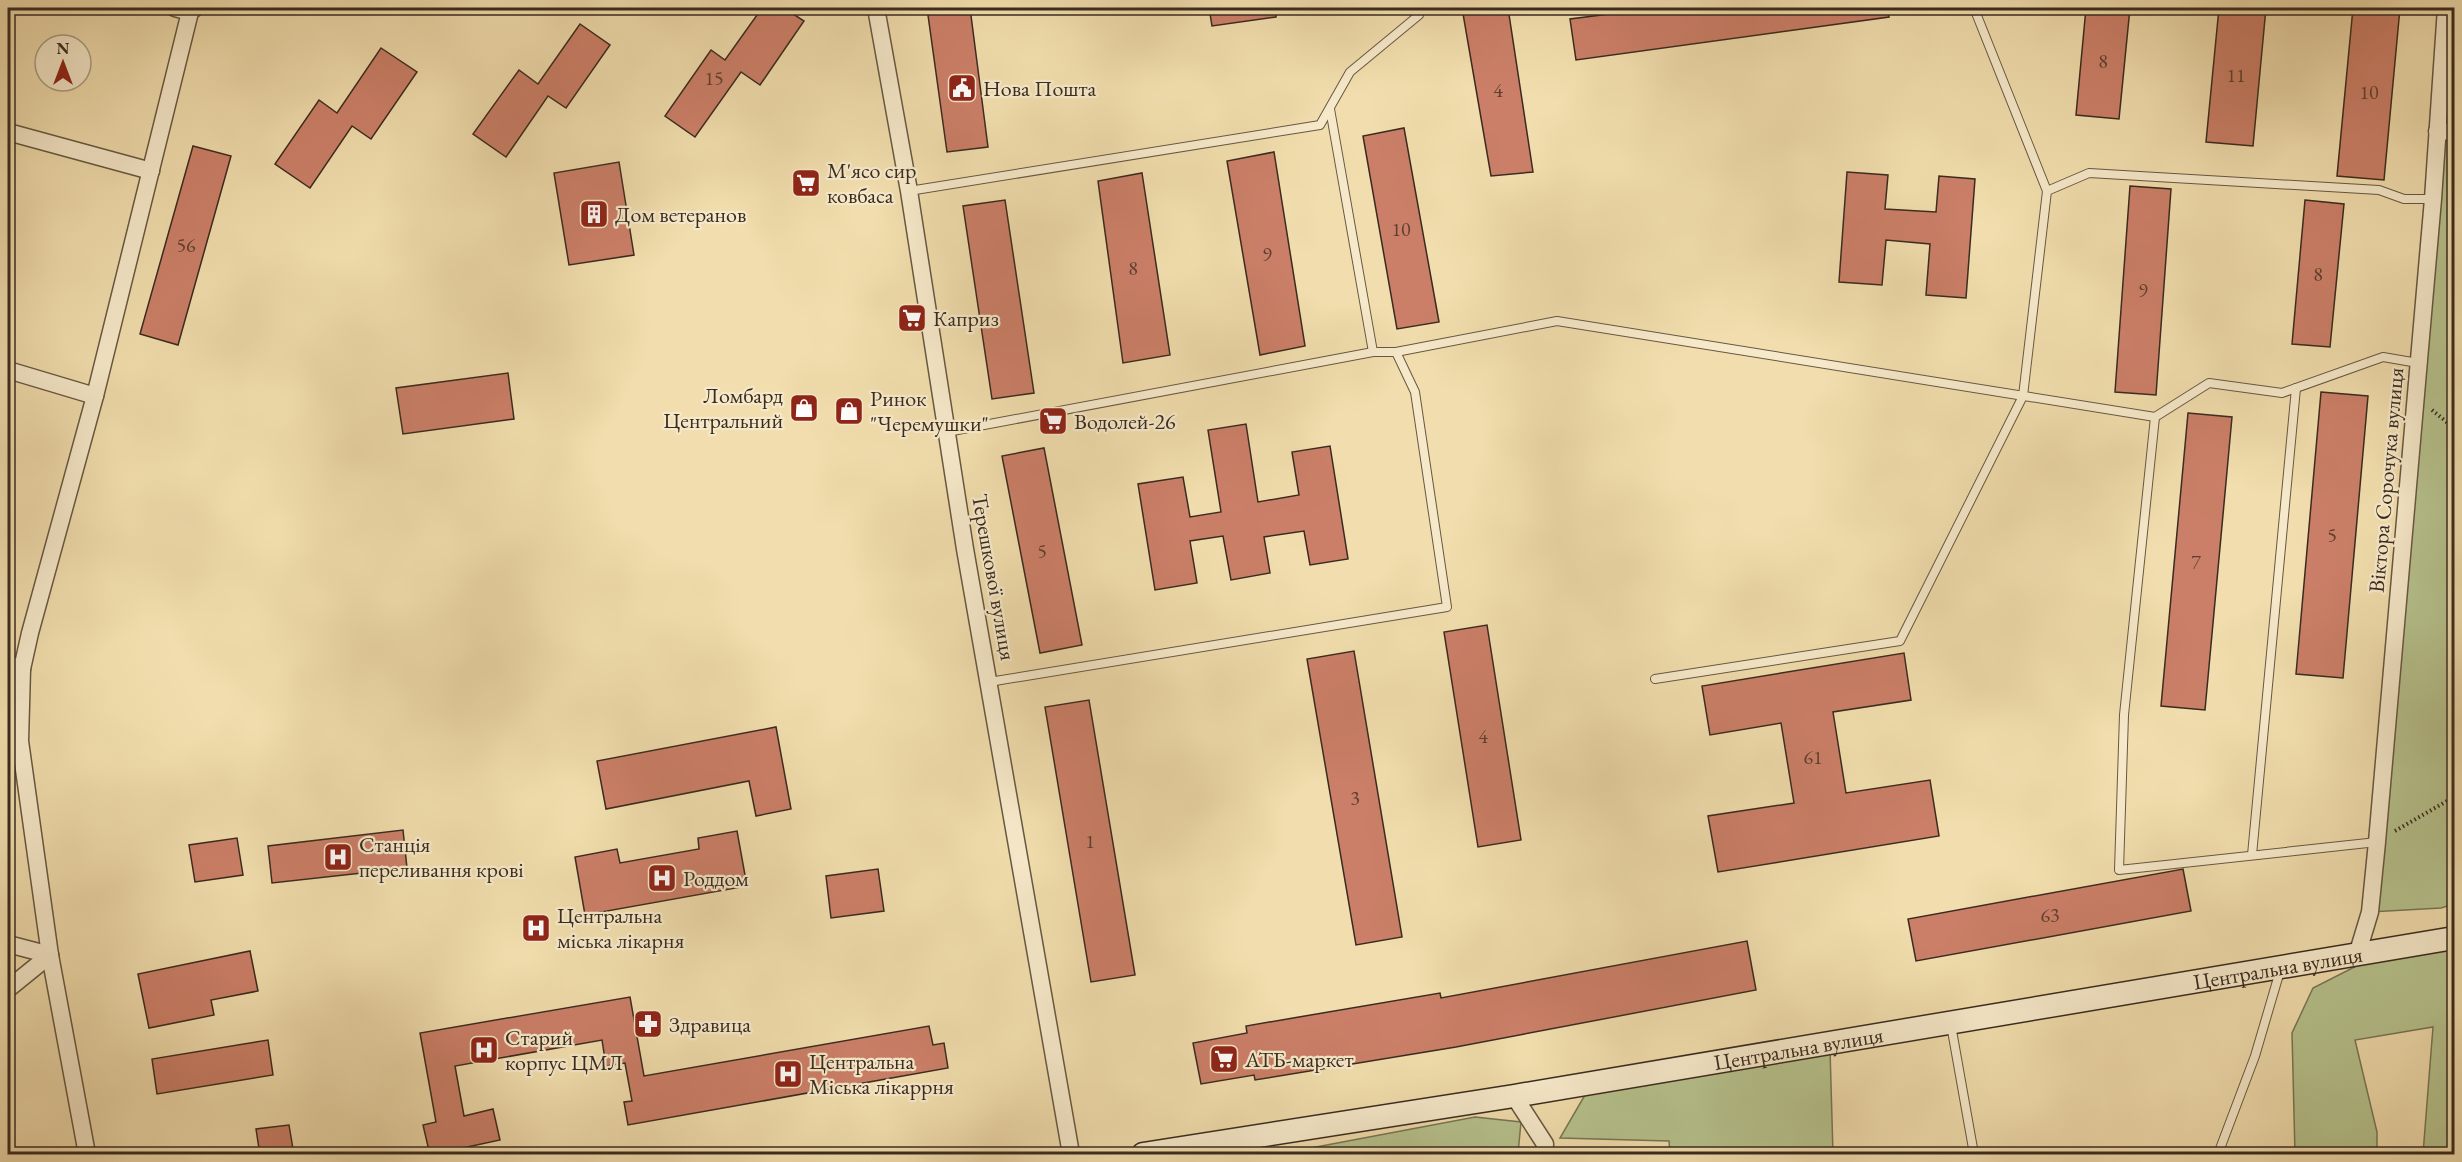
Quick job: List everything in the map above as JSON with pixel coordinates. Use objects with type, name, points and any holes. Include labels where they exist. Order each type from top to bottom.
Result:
[{"type":"main road","name":"Центральна вулиця","points":[[1143,1155],[1514,1096],[2454,938]]},
{"type":"street","name":"Терешкової вулиця","points":[[876,8],[909,191],[989,682],[1071,1155]]},
{"type":"street","name":"Віктора Сорочука вулиця","points":[[2356,955],[2370,912],[2377,842],[2433,199],[2446,8]]},
{"type":"street","points":[[87,1155],[50,955],[20,741],[15,667],[30,633],[95,396],[151,171],[187,9]]},
{"type":"street","points":[[2437,130],[2454,132]]},
{"type":"street","points":[[8,132],[151,171]]},
{"type":"street","points":[[8,370],[95,396]]},
{"type":"street","points":[[8,944],[50,955]]},
{"type":"street","points":[[8,989],[50,955]]},
{"type":"street","points":[[1514,1096],[1545,1144],[1544,1155]]},
{"type":"lane","points":[[909,191],[1320,124],[1350,72],[1419,15],[1417,8]]},
{"type":"lane","points":[[1655,679],[1900,641],[2023,396],[2047,191],[1974,8]]},
{"type":"lane","points":[[1329,108],[1373,351]]},
{"type":"lane","points":[[2047,191],[2089,172],[2379,190],[2404,199],[2433,199]]},
{"type":"lane","points":[[947,432],[1373,351],[1396,351],[1557,321],[2155,417],[2209,383],[2282,393],[2383,357],[2418,363]]},
{"type":"lane","points":[[989,682],[1447,607],[1415,392],[1396,351]]},
{"type":"lane","points":[[2252,855],[2296,388]]},
{"type":"lane","points":[[2155,417],[2124,715],[2120,870],[2377,842]]},
{"type":"lane","points":[[2217,1154],[2255,1056],[2281,967]]},
{"type":"lane","points":[[1950,1023],[1974,1155]]},
{"type":"path","points":[[2415,395],[2454,428]]},
{"type":"path","points":[[2377,842],[2454,797]]},
{"type":"green space","points":[[2446,8],[2454,8],[2454,904],[2441,908],[2370,912]]},
{"type":"green space","points":[[2454,942],[2454,1154],[2423,1154],[2433,1027],[2355,1040],[2377,1132],[2377,1154],[2295,1154],[2292,1033],[2313,988],[2378,955]]},
{"type":"green space","points":[[1830,1049],[1833,1154],[1670,1154],[1669,1141],[1560,1138],[1589,1088]]},
{"type":"green space","points":[[1475,1117],[1521,1122],[1518,1154],[1279,1154]]},
{"type":"building","points":[[762,8],[784,8],[804,21],[760,85],[741,72],[695,137],[665,116],[711,50],[725,60]]},
{"type":"building","points":[[927,8],[970,8],[988,147],[947,152]]},
{"type":"building","points":[[1209,8],[1276,8],[1276,17],[1212,26]]},
{"type":"building","points":[[1462,8],[1508,8],[1533,172],[1491,176]]},
{"type":"building","points":[[1657,8],[1888,8],[1889,17],[1576,60],[1570,19]]},
{"type":"building","points":[[2086,8],[2130,8],[2119,119],[2076,115]]},
{"type":"building","points":[[2219,8],[2266,8],[2253,146],[2206,142]]},
{"type":"building","points":[[2353,8],[2400,8],[2384,180],[2337,176]]},
{"type":"building","points":[[580,24],[610,45],[566,108],[548,96],[506,157],[473,134],[519,70],[538,84]]},
{"type":"building","points":[[381,48],[417,72],[371,139],[352,126],[310,188],[275,164],[319,100],[337,113]]},
{"type":"building","points":[[1404,128],[1439,322],[1397,329],[1363,136]]},
{"type":"building","points":[[193,146],[231,156],[178,345],[140,334]]},
{"type":"building","points":[[1274,152],[1305,346],[1260,355],[1227,161]]},
{"type":"building","name":"Дом ветеранов","points":[[619,162],[634,255],[569,265],[554,173]]},
{"type":"building","points":[[1847,172],[1888,175],[1885,209],[1936,212],[1939,176],[1975,179],[1966,298],[1926,295],[1930,244],[1886,240],[1882,285],[1839,282]]},
{"type":"building","points":[[1142,173],[1170,355],[1123,363],[1098,181]]},
{"type":"building","points":[[2130,186],[2171,189],[2156,395],[2115,392]]},
{"type":"building","points":[[1005,200],[1034,393],[992,399],[963,206]]},
{"type":"building","points":[[2305,200],[2344,204],[2330,347],[2292,344]]},
{"type":"building","points":[[508,373],[514,419],[403,434],[396,388]]},
{"type":"building","points":[[2321,392],[2368,396],[2343,678],[2296,674]]},
{"type":"building","points":[[2188,413],[2232,417],[2205,710],[2161,706]]},
{"type":"building","points":[[1246,424],[1258,502],[1299,495],[1292,452],[1330,446],[1348,559],[1310,565],[1304,531],[1264,537],[1270,573],[1231,580],[1223,536],[1190,541],[1197,583],[1155,590],[1138,484],[1183,477],[1190,517],[1221,512],[1208,430]]},
{"type":"building","points":[[1044,448],[1082,645],[1040,653],[1002,456]]},
{"type":"building","points":[[1487,625],[1521,840],[1478,847],[1444,632]]},
{"type":"building","points":[[1354,651],[1402,937],[1356,945],[1307,659]]},
{"type":"building","points":[[1904,653],[1911,700],[1833,712],[1846,793],[1930,780],[1939,836],[1718,872],[1708,816],[1794,803],[1781,723],[1710,735],[1702,686]]},
{"type":"building","points":[[1089,700],[1135,975],[1091,982],[1045,707]]},
{"type":"building","points":[[776,727],[791,809],[756,816],[749,781],[606,809],[597,761]]},
{"type":"building","name":"Станція переливання крові","points":[[403,830],[407,868],[272,883],[268,846]]},
{"type":"building","name":"Роддом","points":[[737,831],[747,886],[585,915],[575,857],[617,849],[620,863],[699,849],[698,838]]},
{"type":"building","points":[[237,838],[243,875],[195,882],[189,845]]},
{"type":"building","points":[[878,869],[884,911],[831,918],[826,876]]},
{"type":"building","points":[[2183,869],[2191,911],[1916,961],[1908,919]]},
{"type":"building","points":[[1747,941],[1756,990],[1456,1047],[1255,1080],[1254,1075],[1201,1084],[1193,1043],[1247,1033],[1246,1026],[1440,993],[1441,998]]},
{"type":"building","points":[[250,951],[258,991],[211,1000],[214,1015],[149,1028],[138,974]]},
{"type":"building","points":[[630,997],[644,1076],[929,1026],[933,1045],[944,1043],[948,1068],[628,1125],[624,1102],[632,1101],[625,1063],[606,1066],[602,1040],[455,1066],[464,1116],[493,1109],[500,1140],[430,1155],[423,1125],[436,1122],[420,1033]]},
{"type":"building","points":[[268,1040],[273,1075],[157,1094],[152,1059]]},
{"type":"building","points":[[289,1125],[294,1155],[260,1155],[256,1129]]},
{"type":"place","name":"Нова Пошта","points":[[962,88]]},
{"type":"place","name":"М'ясо сир ковбаса","points":[[806,183]]},
{"type":"place","name":"Дом ветеранов","points":[[594,214]]},
{"type":"place","name":"Каприз","points":[[912,318]]},
{"type":"place","name":"Ломбард Центральний","points":[[804,408]]},
{"type":"place","name":"Ринок \"Черемушки\"","points":[[849,411]]},
{"type":"place","name":"Водолей-26","points":[[1053,421]]},
{"type":"place","name":"Станція переливання крові","points":[[338,857]]},
{"type":"place","name":"Роддом","points":[[662,878]]},
{"type":"place","name":"Центральна міська лікарня","points":[[536,928]]},
{"type":"place","name":"Здравица","points":[[648,1024]]},
{"type":"place","name":"Старий корпус ЦМЛ","points":[[484,1050]]},
{"type":"place","name":"АТБ-маркет","points":[[1224,1059]]},
{"type":"place","name":"Центральна Міська лікаррня","points":[[788,1074]]}]
